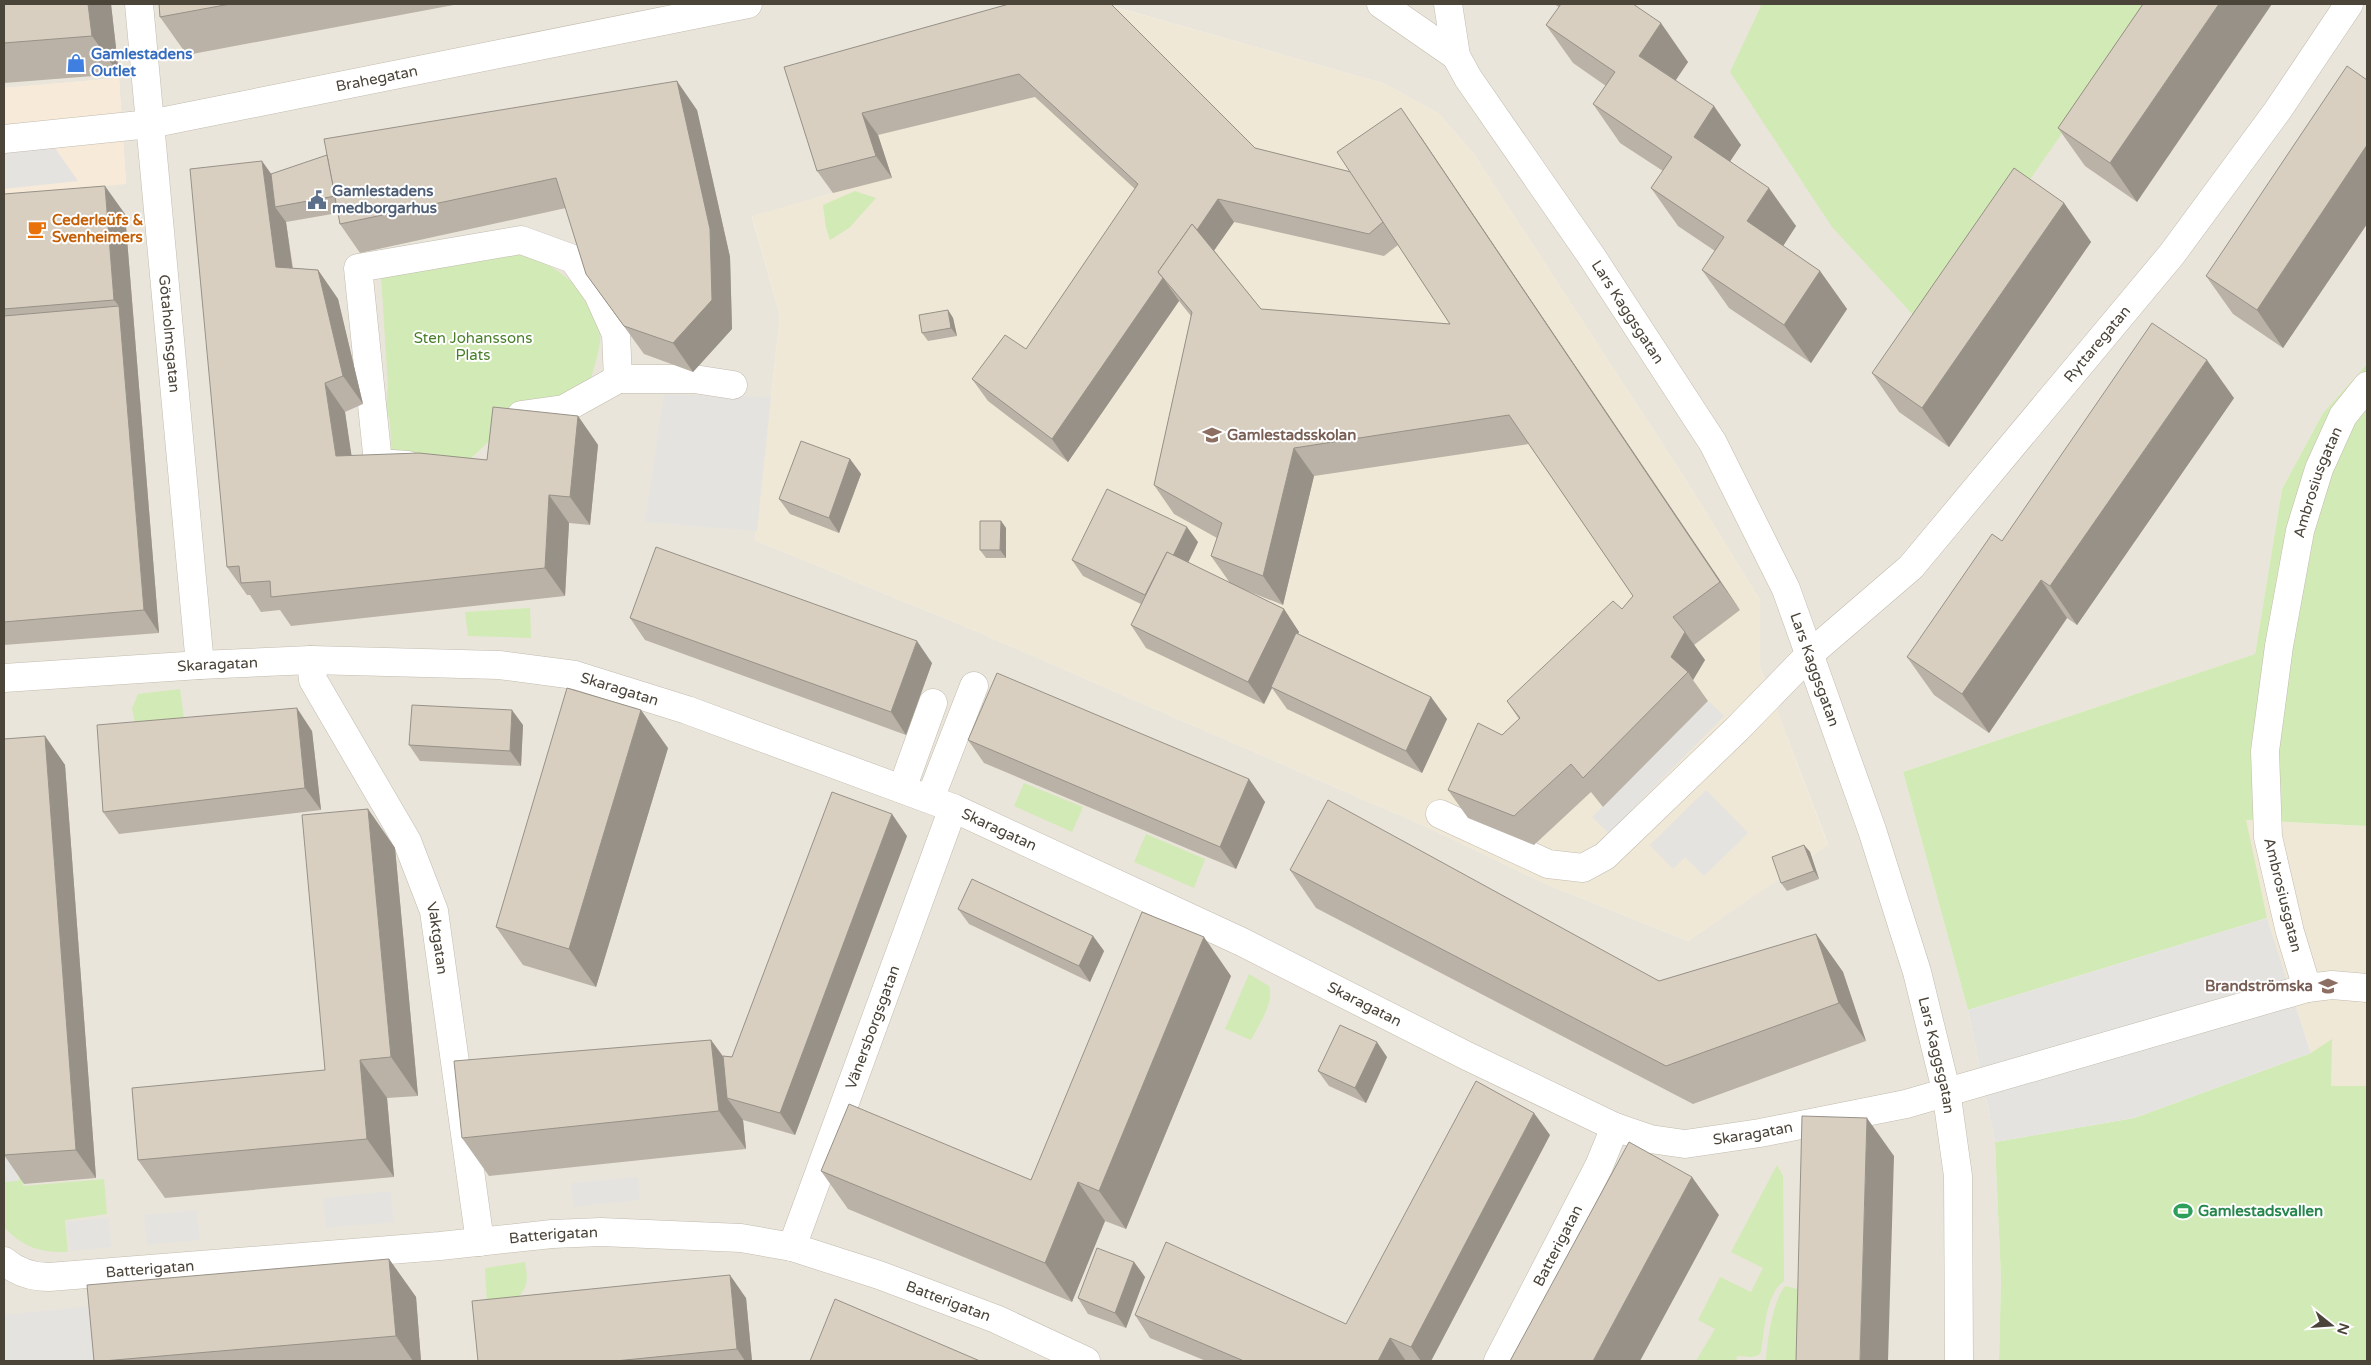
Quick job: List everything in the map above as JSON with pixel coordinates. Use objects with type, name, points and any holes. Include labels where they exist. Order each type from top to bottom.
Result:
[{"type":"street","name":"Götaholmsgatan","points":[[139,4],[200,665]]},
{"type":"street","name":"Brahegatan","points":[[4,139],[150,124],[709,7],[748,4]]},
{"type":"street","name":"Lars Kaggsgatan","points":[[1381,4],[1456,56]]},
{"type":"street","name":"Lars Kaggsgatan","points":[[1448,4],[1456,56],[1468,78],[1592,257],[1713,443],[1786,589],[1811,653],[1872,830],[1914,962],[1946,1090],[1958,1176],[1959,1361]]},
{"type":"street","name":"Ryttaregatan","points":[[1440,814],[1548,864],[1583,868],[1605,856],[1737,729],[1811,653],[1910,567],[2178,246],[2278,110],[2349,4]]},
{"type":"street","points":[[434,468],[378,463],[358,268],[521,240],[573,259],[598,294],[616,334],[618,379]]},
{"type":"street","points":[[496,450],[521,415],[564,409],[618,379],[694,379],[732,385]]},
{"type":"street","name":"Ambrosiusgatan","points":[[2307,988],[2290,932],[2268,837],[2265,751],[2280,646],[2300,531],[2319,469],[2339,425],[2367,386]]},
{"type":"street","name":"Skaragatan","points":[[4,678],[200,665],[311,660],[499,665],[575,675],[678,707],[942,804],[1242,942],[1467,1056],[1615,1127],[1650,1139],[1685,1144],[1760,1133],[1906,1104],[1946,1090]]},
{"type":"street","name":"Vaktgatan","points":[[311,660],[313,680],[407,841],[434,911],[480,1242]]},
{"type":"street","name":"Vänersborgsgatan","points":[[792,1247],[942,804],[974,686]]},
{"type":"street","points":[[902,789],[933,703]]},
{"type":"street","points":[[1946,1090],[2307,988],[2332,986],[2367,988]]},
{"type":"street","name":"Batterigatan","points":[[1498,1361],[1599,1166],[1615,1127]]},
{"type":"street","name":"Batterigatan","points":[[4,1261],[14,1269],[35,1277],[49,1277],[480,1242],[552,1234],[601,1232],[740,1238],[792,1247],[879,1274],[987,1316],[1086,1361]]},
{"type":"shaded area","points":[[4,4],[1104,4],[833,193],[752,217],[780,316],[755,540],[978,632],[1427,827],[1546,884],[1688,941],[1828,844],[1760,667],[1760,600],[1682,474],[1473,153],[1439,114],[1385,84],[1105,4],[2367,4],[2367,364],[2323,413],[2282,489],[2255,654],[1903,772],[1968,1010],[1995,1142],[2001,1280],[1999,1361],[4,1361],[4,196],[126,183],[119,78],[4,88]]},
{"type":"shaded area","name":"Gamlestadsskolan","points":[[1104,4],[1385,84],[1439,114],[1473,153],[1682,474],[1760,600],[1760,667],[1828,845],[1688,941],[1546,884],[1427,827],[978,632],[755,540],[780,316],[752,216],[833,193],[800,89]]},
{"type":"shaded area","points":[[119,78],[126,184],[4,196],[4,88]]},
{"type":"shaded area","points":[[55,148],[78,181],[4,189],[4,153]]},
{"type":"shaded area","points":[[664,394],[771,397],[757,531],[645,522]]},
{"type":"shaded area","points":[[1708,701],[1724,716],[1609,833],[1592,817]]},
{"type":"shaded area","points":[[1706,790],[1748,833],[1704,876],[1685,857],[1673,869],[1650,845]]},
{"type":"shaded area","name":"Brandströmska","points":[[2245,820],[2367,826],[2367,1086],[2322,1086],[2267,918]]},
{"type":"shaded area","points":[[2267,918],[2311,1053],[2134,1118],[1995,1142],[1968,1010]]},
{"type":"shaded area","points":[[4,1012],[18,1181],[4,1182]]},
{"type":"shaded area","points":[[638,1177],[640,1200],[573,1207],[571,1183]]},
{"type":"shaded area","points":[[391,1191],[394,1222],[326,1228],[323,1198]]},
{"type":"shaded area","points":[[197,1210],[200,1240],[147,1245],[144,1215]]},
{"type":"shaded area","points":[[108,1217],[112,1247],[70,1251],[67,1222]]},
{"type":"shaded area","points":[[97,1305],[103,1361],[5,1361],[4,1315]]},
{"type":"green space","points":[[1757,4],[2152,4],[1926,329],[1832,227],[1730,72],[1761,6]]},
{"type":"green space","points":[[855,191],[876,198],[849,228],[830,240],[826,228],[823,205]]},
{"type":"green space","name":"Sten Johanssons Plats","points":[[521,251],[562,274],[586,297],[594,310],[599,325],[600,341],[589,386],[506,425],[465,464],[392,460],[390,422],[386,408],[388,386],[381,275]]},
{"type":"green space","points":[[2367,364],[2367,826],[2246,820],[2267,918],[1968,1010],[1903,772],[2255,654],[2282,489],[2323,413]]},
{"type":"green space","points":[[530,608],[531,638],[468,636],[465,612]]},
{"type":"green space","points":[[180,689],[185,726],[138,735],[132,709],[138,694]]},
{"type":"green space","points":[[1024,783],[1083,807],[1072,832],[1014,806]]},
{"type":"green space","points":[[1146,834],[1205,859],[1194,888],[1134,862]]},
{"type":"green space","points":[[4,928],[23,1186],[104,1179],[107,1214],[65,1220],[68,1252],[41,1250],[25,1244],[4,1227],[4,1182],[19,1180],[4,996]]},
{"type":"green space","points":[[1249,974],[1269,986],[1270,992],[1270,999],[1265,1014],[1251,1040],[1225,1029]]},
{"type":"green space","name":"Gamlestadsvallen","points":[[2332,1039],[2331,1086],[2367,1086],[2367,1361],[1999,1361],[2001,1280],[1995,1142],[2134,1118],[2311,1053]]},
{"type":"green space","points":[[1777,1165],[1783,1176],[1784,1281],[1778,1287],[1769,1304],[1761,1351],[1759,1355],[1752,1357],[1737,1356],[1736,1361],[1696,1361],[1715,1329],[1698,1320],[1720,1277],[1751,1292],[1763,1268],[1731,1252]]},
{"type":"green space","points":[[525,1262],[526,1286],[511,1306],[487,1303],[485,1268]]},
{"type":"green space","points":[[1785,1286],[1810,1292],[1819,1361],[1766,1360],[1769,1332],[1774,1311]]},
{"type":"building","points":[[4,4],[88,4],[92,36],[4,43]]},
{"type":"building","points":[[159,4],[230,4],[160,17]]},
{"type":"building","points":[[1009,4],[1111,4],[1255,148],[1351,172],[1383,222],[1369,234],[1218,199],[1197,230],[1192,224],[1158,272],[1163,278],[1052,439],[972,379],[1005,335],[1026,349],[1138,184],[1019,74],[862,113],[876,156],[817,171],[784,67]]},
{"type":"building","points":[[1561,4],[1633,4],[1661,23],[1639,56],[1714,106],[1694,137],[1769,188],[1747,221],[1820,271],[1784,325],[1702,270],[1724,237],[1651,188],[1672,157],[1593,104],[1615,72],[1546,25]]},
{"type":"building","points":[[2143,4],[2219,4],[2110,163],[2058,128]]},
{"type":"building","points":[[2347,66],[2367,80],[2367,145],[2257,310],[2206,276]]},
{"type":"building","points":[[677,81],[710,229],[712,300],[673,343],[624,326],[586,274],[556,178],[340,224],[324,139]]},
{"type":"building","points":[[1401,108],[1720,582],[1673,617],[1685,632],[1671,657],[1688,672],[1583,778],[1571,764],[1514,816],[1448,790],[1478,723],[1502,735],[1520,718],[1507,701],[1613,601],[1622,609],[1633,596],[1509,415],[1294,448],[1263,576],[1211,556],[1222,523],[1154,485],[1192,312],[1158,272],[1192,224],[1261,309],[1450,324],[1337,152]]},
{"type":"building","points":[[327,155],[335,196],[275,207],[271,174]]},
{"type":"building","points":[[262,161],[276,267],[318,270],[343,376],[325,383],[336,456],[419,453],[487,460],[493,407],[578,416],[570,497],[549,495],[545,568],[271,597],[270,581],[241,583],[239,566],[227,567],[190,169]]},
{"type":"building","points":[[2014,168],[2064,203],[1922,408],[1872,373]]},
{"type":"building","points":[[105,186],[114,300],[4,309],[4,194]]},
{"type":"building","points":[[119,306],[144,610],[4,622],[4,316]]},
{"type":"building","points":[[948,310],[951,328],[922,333],[919,315]]},
{"type":"building","points":[[2152,323],[2207,360],[2050,586],[2041,580],[1962,694],[1907,657],[1992,534],[2002,541]]},
{"type":"building","points":[[801,441],[850,459],[829,518],[779,499]]},
{"type":"building","points":[[1107,489],[1187,527],[1173,556],[1167,552],[1145,595],[1072,560]]},
{"type":"building","points":[[980,521],[1001,521],[1000,550],[980,550]]},
{"type":"building","points":[[656,547],[917,641],[891,712],[630,618]]},
{"type":"building","points":[[1167,552],[1284,609],[1248,682],[1131,625]]},
{"type":"building","points":[[1296,633],[1431,697],[1406,751],[1271,687]]},
{"type":"building","points":[[997,673],[1249,779],[1220,847],[968,740]]},
{"type":"building","points":[[567,688],[641,710],[569,949],[496,927]]},
{"type":"building","points":[[412,705],[512,710],[510,751],[409,745]]},
{"type":"building","points":[[297,708],[305,788],[103,812],[97,725]]},
{"type":"building","points":[[45,736],[76,1150],[4,1155],[4,739]]},
{"type":"building","points":[[832,792],[892,814],[780,1113],[727,1098],[723,1056],[732,1057]]},
{"type":"building","points":[[1328,800],[1659,981],[1816,934],[1839,1003],[1666,1066],[1290,870]]},
{"type":"building","points":[[368,809],[391,1057],[360,1060],[367,1139],[138,1160],[132,1088],[325,1070],[302,815]]},
{"type":"building","points":[[1804,845],[1814,871],[1781,883],[1772,857]]},
{"type":"building","points":[[972,879],[1093,936],[1079,966],[958,909]]},
{"type":"building","points":[[1142,912],[1204,937],[1099,1191],[1078,1182],[1045,1263],[821,1171],[849,1104],[1031,1180]]},
{"type":"building","points":[[1340,1025],[1377,1042],[1355,1088],[1318,1071]]},
{"type":"building","points":[[711,1040],[719,1111],[462,1138],[454,1061]]},
{"type":"building","points":[[1476,1081],[1534,1113],[1411,1347],[1390,1338],[1378,1361],[1244,1361],[1135,1315],[1166,1242],[1346,1324]]},
{"type":"building","points":[[1802,1116],[1867,1118],[1860,1361],[1796,1361]]},
{"type":"building","points":[[1629,1142],[1692,1177],[1593,1361],[1510,1361]]},
{"type":"building","points":[[1097,1248],[1134,1262],[1115,1313],[1078,1298]]},
{"type":"building","points":[[389,1259],[396,1336],[94,1361],[87,1285]]},
{"type":"building","points":[[730,1275],[737,1349],[615,1361],[478,1361],[472,1301]]},
{"type":"building","points":[[835,1299],[980,1361],[810,1361]]},
{"type":"place","name":"Gamlestadens Outlet","points":[[76,63]]},
{"type":"place","name":"Gamlestadens medborgarhus","points":[[317,200]]},
{"type":"place","name":"Cederleüfs & Svenheimers","points":[[37,229]]},
{"type":"place","name":"Gamlestadsskolan","points":[[1212,435]]},
{"type":"place","name":"Brandströmska","points":[[2328,986]]},
{"type":"place","name":"Gamlestadsvallen","points":[[2183,1211]]}]
